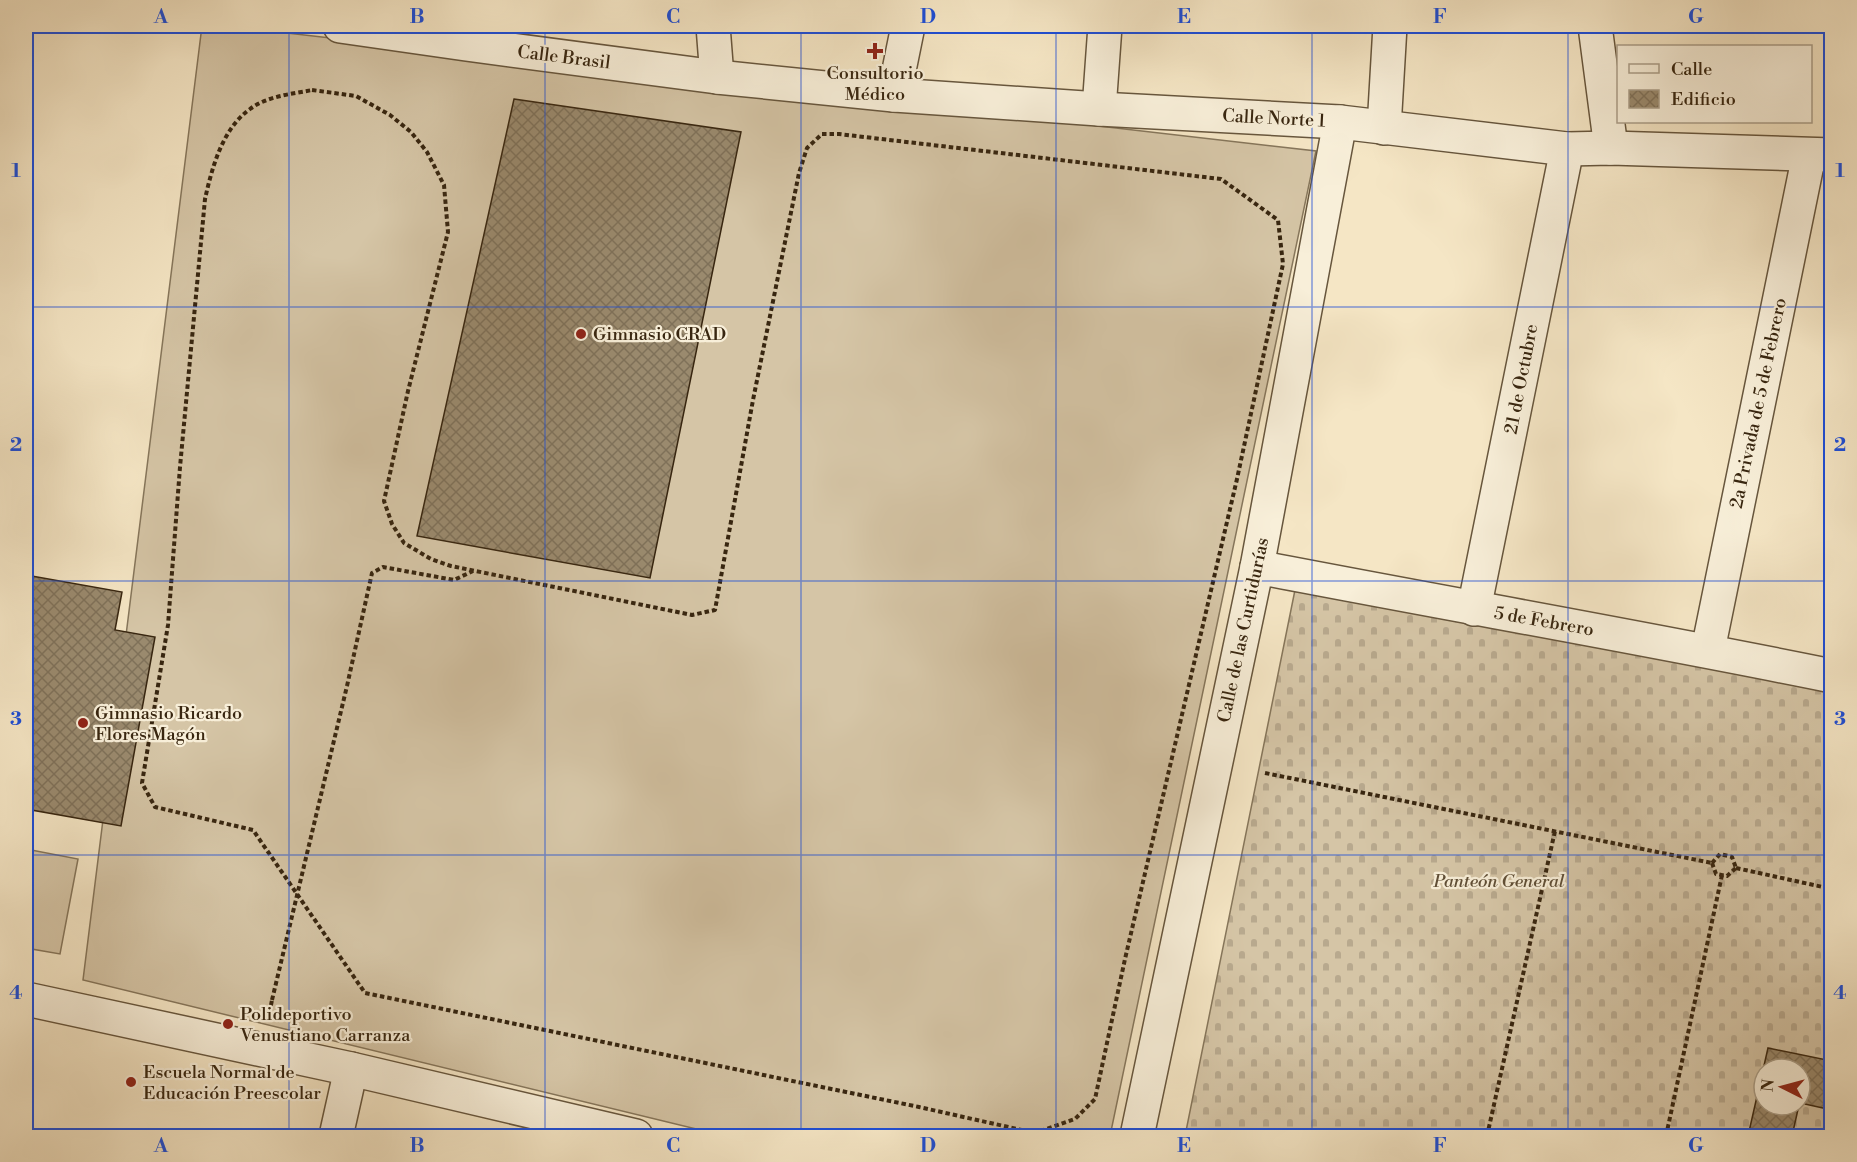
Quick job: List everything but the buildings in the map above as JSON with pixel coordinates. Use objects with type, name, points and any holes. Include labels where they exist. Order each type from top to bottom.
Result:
[{"type":"street","name":"Calle Brasil","points":[[340,26],[467,35],[717,77]]},
{"type":"street","points":[[713,26],[717,77]]},
{"type":"street","points":[[894,95],[908,26]]},
{"type":"street","points":[[1099,109],[1105,26]]},
{"type":"street","points":[[1384,128],[1390,26]]},
{"type":"street","points":[[1595,26],[1611,148]]},
{"type":"street","name":"Calle Norte 1","points":[[717,77],[894,95],[1340,122],[1567,149],[1611,148],[1820,155]]},
{"type":"street","name":"Calle de las Curtidurías","points":[[1137,1137],[1257,567],[1340,122]]},
{"type":"street","name":"21 de Octubre","points":[[1474,609],[1567,149]]},
{"type":"street","name":"2a Privada de 5 de Febrero","points":[[1707,650],[1820,155]]},
{"type":"street","name":"5 de Febrero","points":[[1257,567],[1474,609],[1707,650],[1832,676]]},
{"type":"street","points":[[26,999],[351,1069],[636,1137]]},
{"type":"street","points":[[336,1137],[351,1069]]},
{"type":"path","points":[[272,999],[347,686],[372,573],[383,567],[454,580],[473,570],[692,615],[715,610],[753,400],[799,172],[807,148],[822,134],[839,134],[1221,179],[1278,220],[1283,264],[1237,479],[1125,960],[1095,1100],[1075,1119],[1035,1133],[365,993],[253,830],[155,807],[142,783],[168,626],[205,199],[212,165],[233,125],[250,108],[275,97],[312,90],[356,96],[390,115],[411,132],[427,152],[444,186],[448,232],[408,391],[384,501],[392,524],[404,543],[431,559],[473,570]]},
{"type":"path","points":[[1265,773],[1713,863]]},
{"type":"path","points":[[1487,1137],[1555,831]]},
{"type":"path","points":[[1713,863],[1720,854],[1732,857],[1736,868]]},
{"type":"path","points":[[1713,863],[1716,874],[1727,876],[1736,868]]},
{"type":"path","points":[[1736,868],[1832,889]]},
{"type":"path","points":[[1666,1137],[1722,875]]},
{"type":"green space","points":[[202,26],[226,26],[1316,151],[1110,1136],[725,1136],[83,980]]},
{"type":"green space","name":"Panteón General","points":[[1297,580],[1831,685],[1831,1136],[1185,1136]]},
{"type":"green space","points":[[26,849],[78,859],[60,954],[26,948]]},
{"type":"place","name":"Consultorio Médico","points":[[875,51]]},
{"type":"place","name":"Gimnasio CRAD","points":[[581,334]]},
{"type":"place","name":"Gimnasio Ricardo Flores Magón","points":[[83,723]]},
{"type":"place","name":"Polideportivo Venustiano Carranza","points":[[228,1024]]},
{"type":"place","name":"Escuela Normal de Educación Preescolar","points":[[131,1082]]}]
